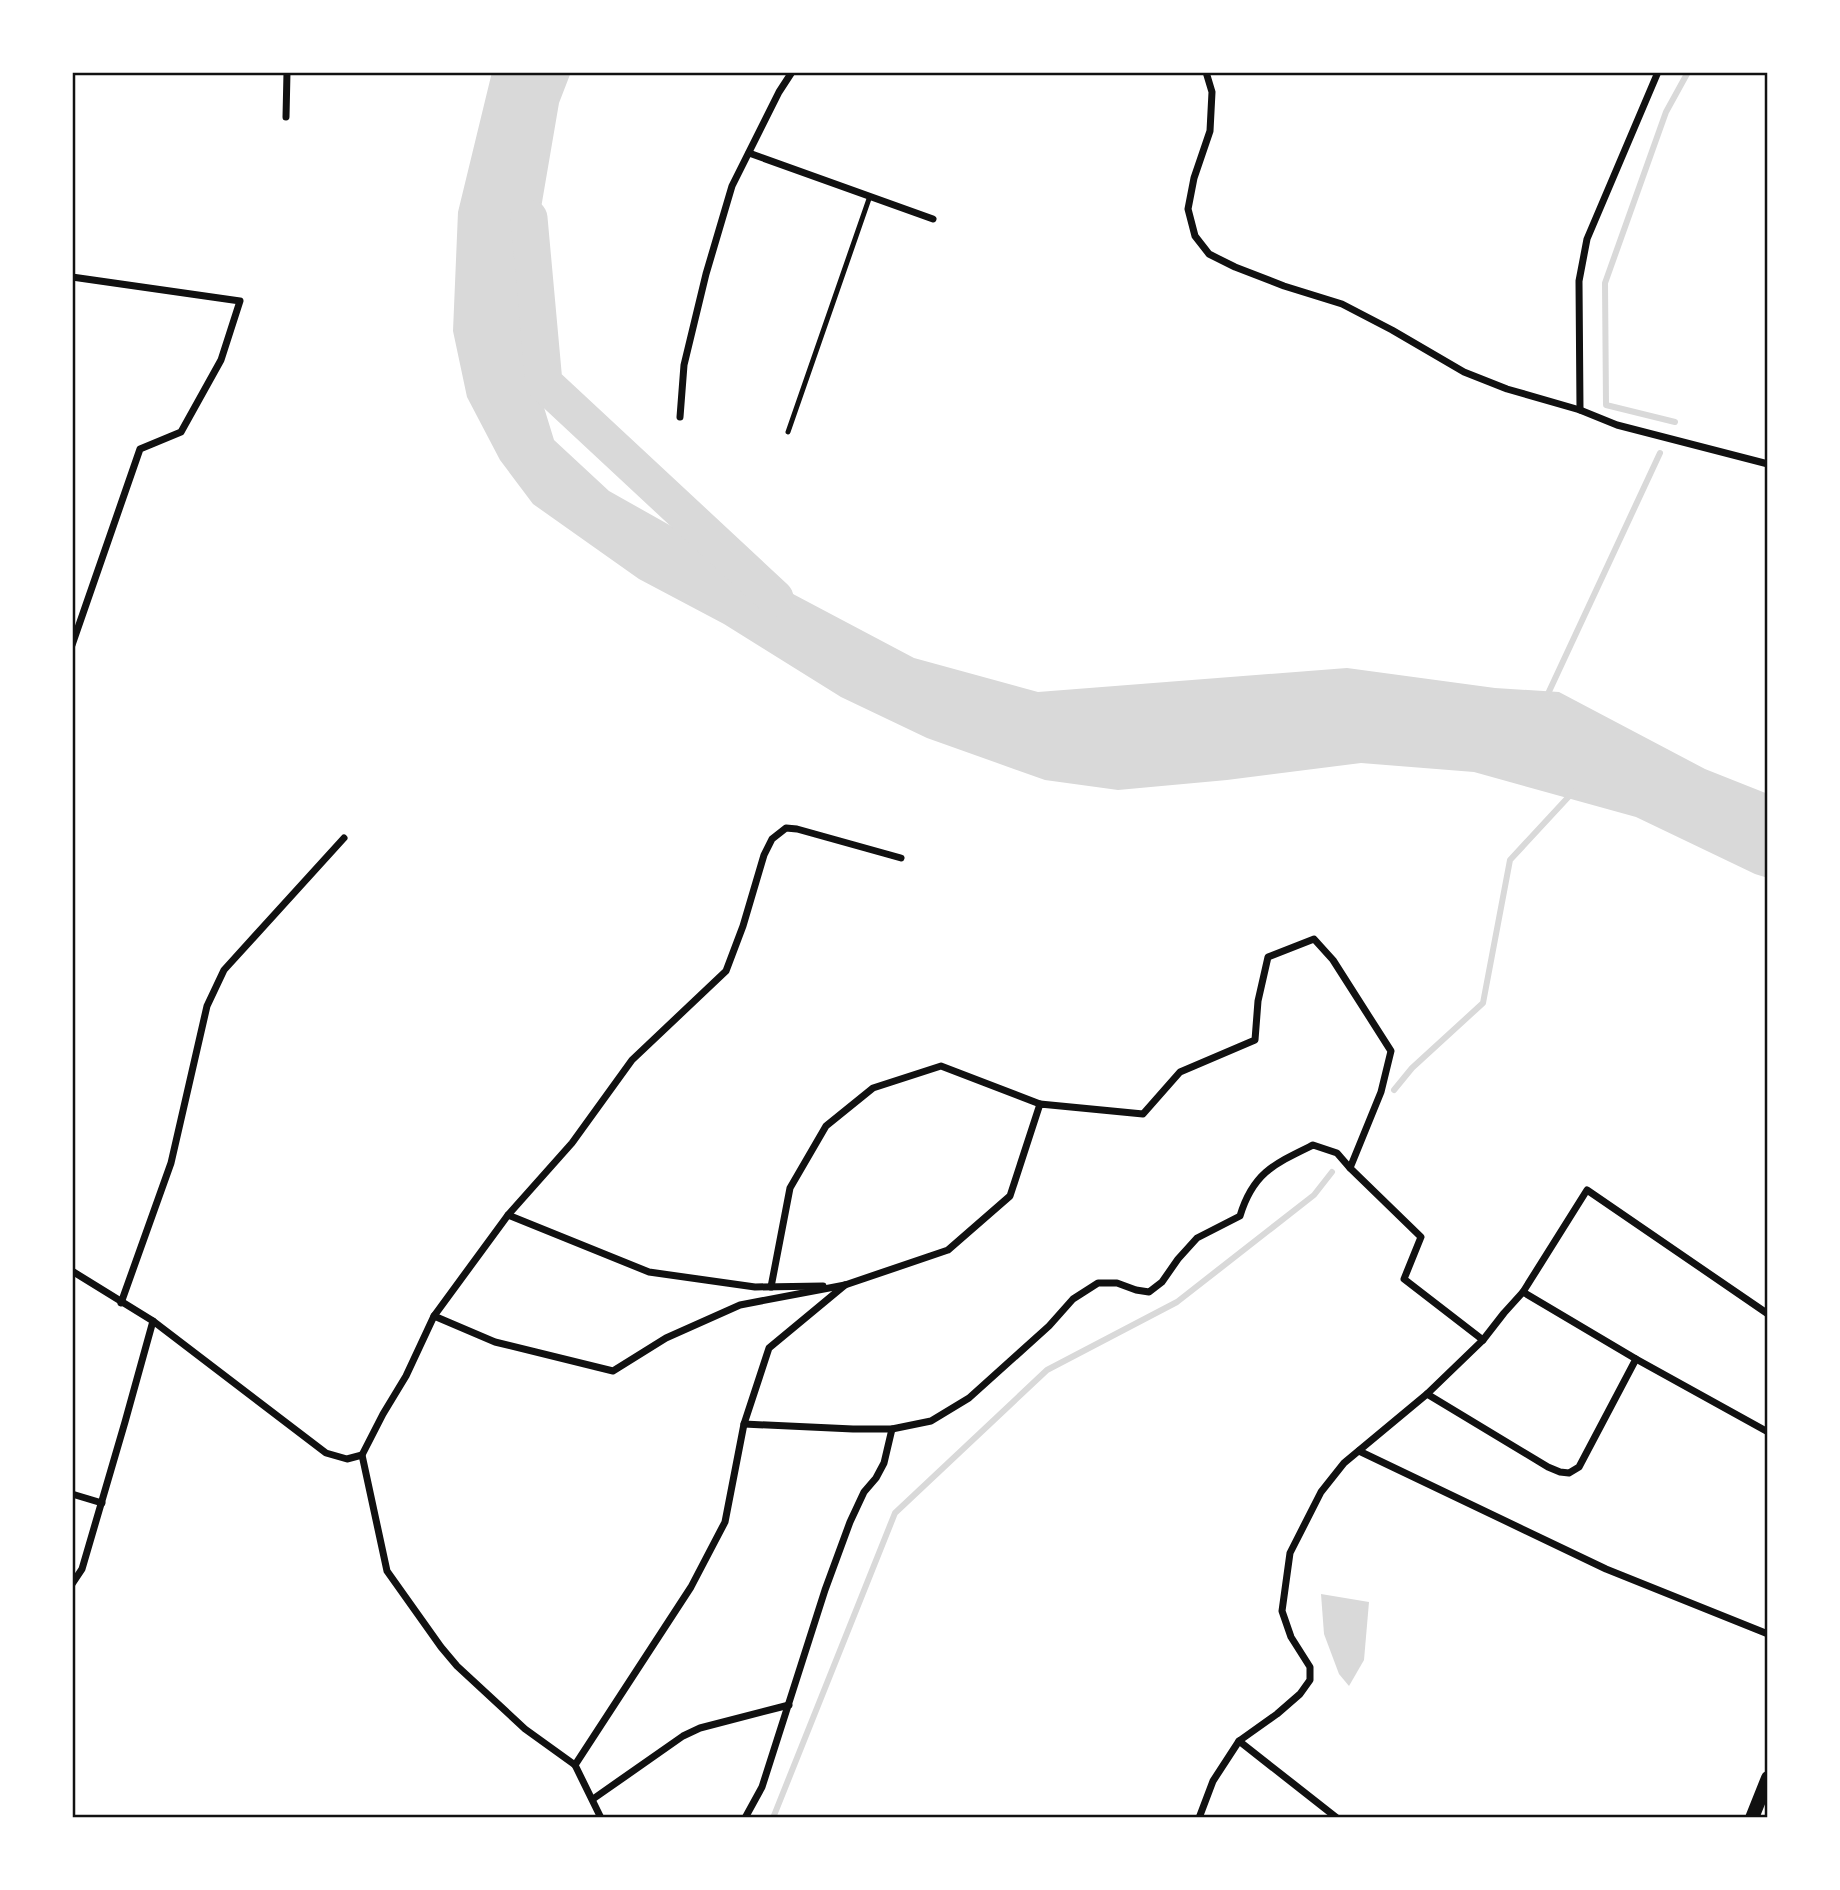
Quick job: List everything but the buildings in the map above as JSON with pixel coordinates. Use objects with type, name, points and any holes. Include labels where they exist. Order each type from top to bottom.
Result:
[{"type":"main road","points":[[1752,1818],[1768,1778]]},
{"type":"street","points":[[286,117],[287,72]]},
{"type":"street","points":[[680,417],[684,365],[706,274],[732,186],[779,92],[792,72]]},
{"type":"street","points":[[1206,72],[1212,92],[1210,131],[1194,178],[1188,209],[1195,236],[1209,254],[1284,286],[1342,303],[1464,372],[1507,389],[1580,410],[1617,425],[1768,464]]},
{"type":"street","points":[[1580,410],[1579,281],[1587,239],[1658,72]]},
{"type":"street","points":[[749,153],[933,219]]},
{"type":"street","points":[[72,277],[240,301],[221,360],[181,432],[140,449],[72,645]]},
{"type":"street","points":[[601,1818],[575,1765],[525,1729],[457,1666],[387,1571],[362,1455],[406,1376],[433,1316],[508,1215],[572,1143],[632,1060],[726,971],[744,926],[764,855],[772,839],[786,828],[797,829],[901,858]]},
{"type":"street","points":[[121,1303],[171,1163],[207,1006],[224,970],[344,838]]},
{"type":"street","points":[[771,1287],[790,1188],[825,1126],[873,1088],[940,1066],[1040,1104],[1143,1114],[1180,1072],[1255,1040],[1258,1001],[1268,957],[1314,939],[1333,960],[1391,1051],[1381,1091],[1350,1167]]},
{"type":"street","points":[[433,1316],[495,1342],[613,1371],[666,1338],[740,1305],[845,1285],[948,1250],[1010,1196],[1040,1104]]},
{"type":"street","points":[[744,1424],[892,1429],[931,1421],[970,1398],[1049,1326],[1073,1299],[1098,1283],[1117,1283],[1150,1292],[1162,1282],[1197,1238],[1240,1216],[1245,1199],[1255,1182],[1274,1166],[1313,1145],[1337,1153],[1421,1237],[1405,1279],[1483,1340]]},
{"type":"street","points":[[1199,1818],[1213,1781],[1239,1741],[1277,1714],[1300,1694],[1310,1680],[1310,1667],[1290,1637],[1282,1611],[1290,1553],[1321,1492],[1344,1463],[1427,1394],[1483,1340],[1523,1292],[1587,1190],[1768,1314]]},
{"type":"street","points":[[508,1215],[649,1272],[755,1287],[845,1285]]},
{"type":"street","points":[[72,1271],[153,1321],[326,1453],[346,1459],[362,1455]]},
{"type":"street","points":[[575,1765],[691,1587],[725,1522],[744,1424],[769,1348],[845,1285]]},
{"type":"street","points":[[1523,1292],[1636,1359],[1768,1432]]},
{"type":"street","points":[[72,1584],[82,1569],[153,1321]]},
{"type":"street","points":[[1427,1394],[1548,1467],[1569,1474],[1579,1467],[1636,1359]]},
{"type":"street","points":[[745,1818],[762,1787],[825,1590],[850,1522],[864,1492],[884,1463],[892,1429]]},
{"type":"street","points":[[1359,1451],[1606,1569],[1768,1634]]},
{"type":"street","points":[[72,1494],[102,1503]]},
{"type":"street","points":[[593,1799],[683,1735],[736,1717],[789,1705]]},
{"type":"street","points":[[1239,1741],[1336,1818]]},
{"type":"lane","points":[[789,432],[870,196]]},
{"type":"shaded area","points":[[492,72],[571,72],[559,103],[534,249],[527,352],[554,440],[609,491],[776,585],[914,658],[1038,692],[1347,668],[1495,688],[1559,692],[1705,769],[1768,794],[1768,878],[1636,817],[1474,772],[1361,763],[1118,790],[1045,780],[927,738],[841,697],[724,624],[639,579],[533,504],[500,460],[467,397],[453,331],[458,212]]},
{"type":"shaded area","points":[[1321,1594],[1369,1602],[1364,1660],[1349,1686],[1339,1674],[1324,1634]]},
{"type":"waterway","points":[[1675,422],[1606,405],[1605,283],[1666,112],[1688,72]]},
{"type":"waterway","points":[[529,218],[544,383],[775,598]]},
{"type":"waterway","points":[[1546,698],[1660,453]]},
{"type":"waterway","points":[[1394,1090],[1412,1068],[1483,1003],[1510,860],[1573,792]]},
{"type":"waterway","points":[[773,1818],[895,1513],[1047,1370],[1177,1302],[1314,1195],[1332,1172]]}]
